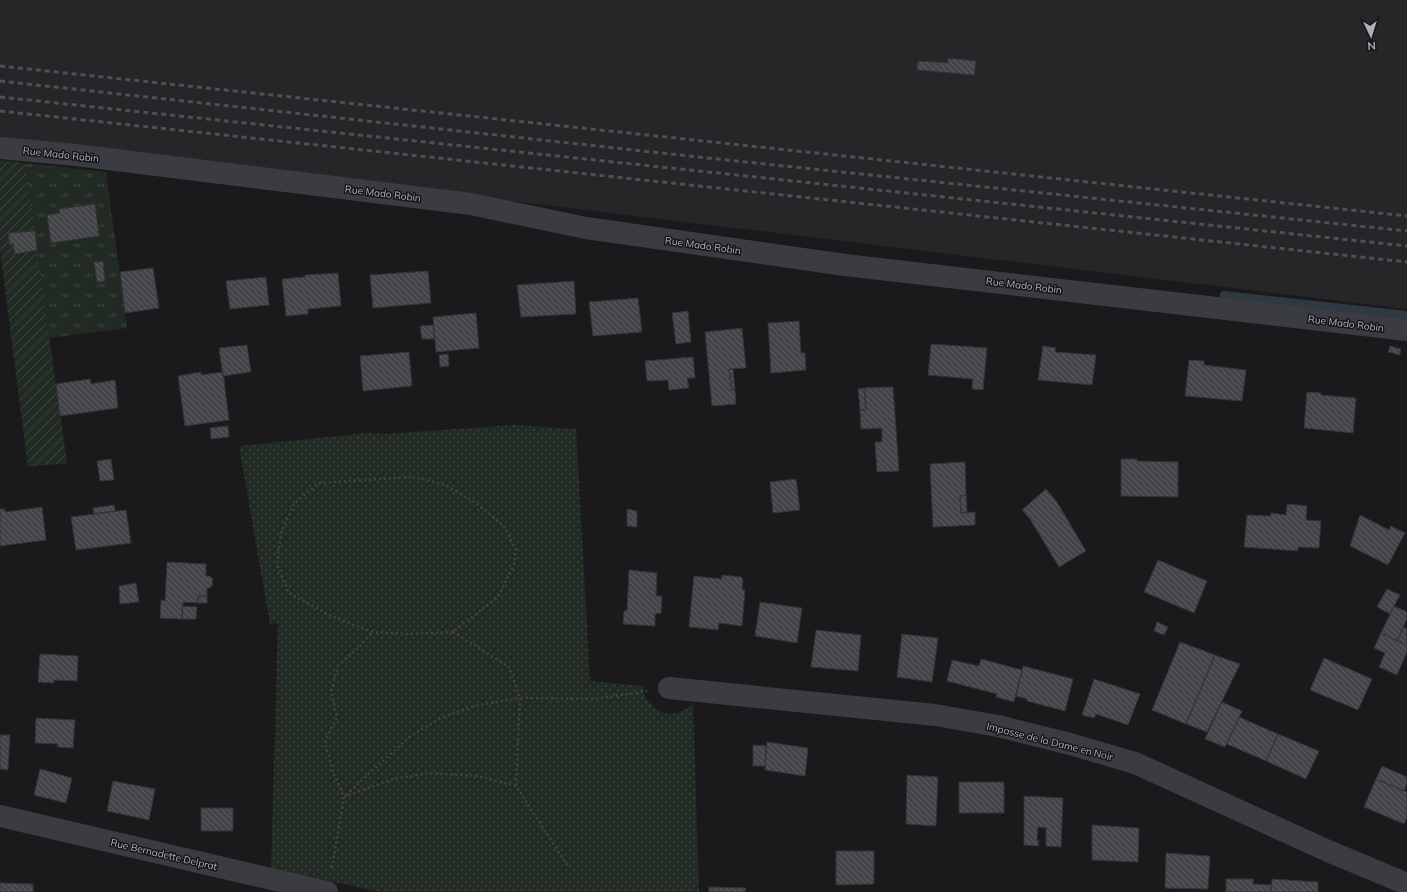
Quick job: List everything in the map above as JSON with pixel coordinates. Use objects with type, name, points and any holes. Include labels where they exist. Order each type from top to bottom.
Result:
[{"type":"street","name":"Rue Mado Robin","points":[[0,148],[76,155],[471,204],[586,228],[845,265],[1407,330]]},
{"type":"street","name":"Impasse de la Dame en Noir","points":[[669,688],[935,715],[998,726],[1070,744],[1135,763],[1320,848],[1407,884]]},
{"type":"street","name":"Rue Bernadette Delprat","points":[[0,816],[320,887]]},
{"type":"path","points":[[453,632],[498,597],[514,564],[516,550],[504,526],[477,504],[446,485],[413,477],[318,483],[294,504],[281,533],[278,565],[289,593],[331,616],[373,632],[408,634],[453,632],[509,667],[520,698],[516,786],[568,868]]},
{"type":"path","points":[[344,797],[333,772],[325,742],[337,717],[331,692],[338,666],[373,632]]},
{"type":"path","points":[[320,887],[344,797],[409,736],[441,718],[474,706],[520,698],[594,699],[669,688]]},
{"type":"path","points":[[344,797],[394,779],[430,773],[478,776],[516,786]]},
{"type":"shaded area","points":[[0,0],[1407,0],[1407,309],[385,186],[0,142]]},
{"type":"green space","points":[[0,160],[25,163],[35,231],[9,233],[10,244],[13,244],[15,254],[37,250],[67,463],[28,467],[0,251]]},
{"type":"green space","points":[[25,163],[106,172],[127,328],[49,338]],"holes":[[[95,204],[99,236],[51,242],[47,215],[60,213],[59,209]],[[103,261],[105,281],[97,282],[94,262]]]},
{"type":"green space","points":[[514,425],[576,429],[590,681],[643,686],[646,699],[657,709],[667,714],[678,713],[693,704],[699,892],[380,892],[271,868],[278,623],[270,624],[239,446],[367,433],[385,434]]},
{"type":"building","points":[[948,58],[976,61],[974,75],[917,70],[918,61],[948,63]]},
{"type":"building","points":[[95,204],[99,236],[51,243],[47,215],[60,213],[59,209]]},
{"type":"building","points":[[35,231],[37,250],[15,254],[13,244],[10,245],[8,233]]},
{"type":"building","points":[[103,261],[105,281],[97,282],[94,262]]},
{"type":"building","points":[[153,268],[159,308],[125,313],[120,272]]},
{"type":"building","points":[[428,271],[431,303],[373,308],[370,275]]},
{"type":"building","points":[[338,273],[341,306],[308,309],[308,314],[286,316],[282,279],[305,277],[305,275]]},
{"type":"building","points":[[266,277],[269,305],[230,309],[226,281]]},
{"type":"building","points":[[574,281],[576,314],[521,317],[517,285]]},
{"type":"building","points":[[638,298],[642,332],[593,336],[589,302]]},
{"type":"building","points":[[688,311],[691,342],[676,344],[672,313]]},
{"type":"building","points":[[476,313],[479,348],[436,352],[433,317]]},
{"type":"building","points":[[799,321],[801,353],[805,353],[806,370],[771,373],[768,323]]},
{"type":"building","points":[[433,325],[434,339],[422,339],[420,326]]},
{"type":"building","points":[[742,328],[746,368],[729,369],[732,390],[735,390],[736,404],[712,406],[705,332]]},
{"type":"building","points":[[931,344],[987,348],[983,390],[972,389],[973,379],[928,375]]},
{"type":"building","points":[[247,345],[251,372],[223,376],[219,348]]},
{"type":"building","points":[[1043,346],[1056,348],[1055,352],[1096,355],[1092,385],[1038,380]]},
{"type":"building","points":[[1390,346],[1401,349],[1400,355],[1388,352]]},
{"type":"building","points":[[409,352],[412,386],[363,391],[360,356]]},
{"type":"building","points":[[448,354],[449,366],[440,367],[439,355]]},
{"type":"building","points":[[693,357],[695,378],[687,378],[689,388],[669,390],[668,380],[647,381],[645,361]]},
{"type":"building","points":[[1189,360],[1204,361],[1204,365],[1246,370],[1242,401],[1185,396]]},
{"type":"building","points":[[729,369],[733,369],[735,390],[732,390]]},
{"type":"building","points":[[201,372],[201,375],[223,372],[229,420],[185,426],[178,376]]},
{"type":"building","points":[[90,379],[91,384],[115,380],[118,408],[60,416],[56,384]]},
{"type":"building","points":[[893,387],[899,471],[877,472],[875,442],[882,442],[882,428],[861,429],[860,410],[866,410],[864,388]]},
{"type":"building","points":[[864,388],[866,410],[860,410],[858,389]]},
{"type":"building","points":[[1307,392],[1321,393],[1321,395],[1356,398],[1353,433],[1304,428]]},
{"type":"building","points":[[228,426],[229,437],[211,439],[210,428]]},
{"type":"building","points":[[111,459],[114,480],[100,481],[97,461]]},
{"type":"building","points":[[1121,459],[1178,462],[1178,497],[1121,496]]},
{"type":"building","points":[[965,462],[966,495],[960,496],[961,513],[975,512],[975,525],[933,527],[930,464]]},
{"type":"building","points":[[796,479],[800,510],[773,513],[770,482]]},
{"type":"building","points":[[1046,489],[1057,502],[1086,551],[1059,567],[1030,519],[1022,510]]},
{"type":"building","points":[[966,495],[967,512],[961,513],[960,496]]},
{"type":"building","points":[[1287,504],[1307,506],[1306,520],[1321,521],[1319,548],[1298,547],[1298,551],[1244,547],[1247,515],[1271,516],[1271,513],[1286,515]]},
{"type":"building","points":[[114,505],[115,511],[94,514],[93,508]]},
{"type":"building","points":[[42,507],[46,540],[0,546],[0,509],[5,509],[5,512]]},
{"type":"building","points":[[627,509],[637,511],[637,527],[627,526]]},
{"type":"building","points":[[126,510],[131,543],[76,550],[71,517]]},
{"type":"building","points":[[1360,515],[1389,530],[1391,526],[1405,533],[1388,565],[1350,546]]},
{"type":"building","points":[[1158,560],[1207,581],[1194,613],[1144,592]]},
{"type":"building","points":[[167,562],[206,564],[206,576],[210,576],[213,579],[212,586],[207,588],[207,596],[198,596],[198,603],[183,602],[182,619],[160,618],[161,600],[165,601]]},
{"type":"building","points":[[629,570],[657,573],[656,596],[662,596],[661,613],[655,614],[655,626],[623,624],[624,611],[627,611]]},
{"type":"building","points":[[722,575],[741,577],[743,580],[742,589],[745,590],[742,626],[719,623],[718,630],[689,627],[694,576],[722,579]]},
{"type":"building","points":[[136,583],[139,602],[120,604],[119,586]]},
{"type":"building","points":[[1387,589],[1400,595],[1390,614],[1377,607]]},
{"type":"building","points":[[198,596],[207,596],[207,603],[198,603]]},
{"type":"building","points":[[760,602],[802,608],[797,643],[755,636]]},
{"type":"building","points":[[182,606],[197,607],[196,619],[182,619]]},
{"type":"building","points":[[1394,606],[1407,612],[1407,619],[1397,641],[1381,633]]},
{"type":"building","points":[[1157,622],[1168,627],[1164,635],[1154,631]]},
{"type":"building","points":[[1403,628],[1407,628],[1407,645],[1397,641]]},
{"type":"building","points":[[816,630],[861,635],[858,671],[811,667]]},
{"type":"building","points":[[1381,633],[1407,645],[1407,652],[1397,675],[1379,667],[1385,653],[1374,648]]},
{"type":"building","points":[[902,634],[938,638],[932,682],[897,677]]},
{"type":"building","points":[[1180,642],[1215,655],[1186,724],[1152,710]]},
{"type":"building","points":[[40,654],[78,656],[77,681],[54,680],[54,683],[38,682]]},
{"type":"building","points":[[1215,655],[1240,664],[1207,732],[1186,724]]},
{"type":"building","points":[[1324,658],[1372,679],[1358,710],[1310,690]]},
{"type":"building","points":[[981,659],[1022,670],[1014,702],[996,697],[997,694],[947,681],[952,660],[979,666]]},
{"type":"building","points":[[1023,666],[1073,679],[1065,711],[1027,701],[1027,699],[1016,696]]},
{"type":"building","points":[[1094,679],[1140,694],[1128,725],[1096,714],[1094,718],[1082,715]]},
{"type":"building","points":[[1222,702],[1242,711],[1225,747],[1205,739]]},
{"type":"building","points":[[1239,717],[1278,734],[1266,761],[1227,744]]},
{"type":"building","points":[[36,718],[75,720],[73,748],[57,747],[58,744],[35,743]]},
{"type":"building","points":[[1278,734],[1319,751],[1306,779],[1266,761]]},
{"type":"building","points":[[0,735],[10,735],[8,770],[0,769]]},
{"type":"building","points":[[767,742],[808,748],[805,776],[765,770]]},
{"type":"building","points":[[753,745],[766,746],[765,766],[753,766]]},
{"type":"building","points":[[1382,766],[1407,777],[1407,783],[1404,791],[1376,779]]},
{"type":"building","points":[[40,769],[72,778],[66,803],[34,795]]},
{"type":"building","points":[[907,775],[938,777],[936,826],[906,824]]},
{"type":"building","points":[[1376,779],[1407,792],[1407,817],[1404,824],[1364,807]]},
{"type":"building","points":[[113,781],[155,789],[149,820],[107,811]]},
{"type":"building","points":[[959,782],[1004,782],[1004,813],[959,813]]},
{"type":"building","points":[[1024,796],[1063,798],[1061,847],[1046,846],[1046,828],[1038,827],[1038,846],[1024,845]]},
{"type":"building","points":[[201,808],[233,808],[233,831],[201,831]]},
{"type":"building","points":[[1092,825],[1139,828],[1138,862],[1092,860]]},
{"type":"building","points":[[836,851],[874,851],[874,884],[836,885]]},
{"type":"building","points":[[1166,853],[1210,856],[1208,889],[1165,888]]},
{"type":"building","points":[[1226,879],[1253,879],[1253,884],[1271,885],[1271,892],[1226,892]]},
{"type":"building","points":[[1272,879],[1318,882],[1318,892],[1271,892]]},
{"type":"building","points":[[0,883],[33,884],[33,892],[0,892]]},
{"type":"building","points":[[709,887],[746,888],[745,892],[709,892]]},
{"type":"waterway","points":[[1224,295],[1407,315]]},
{"type":"railway","points":[[0,66],[1407,216]]},
{"type":"railway","points":[[0,81],[698,157],[1407,231]]},
{"type":"railway","points":[[0,97],[1407,246]]},
{"type":"railway","points":[[0,111],[1407,262]]}]
